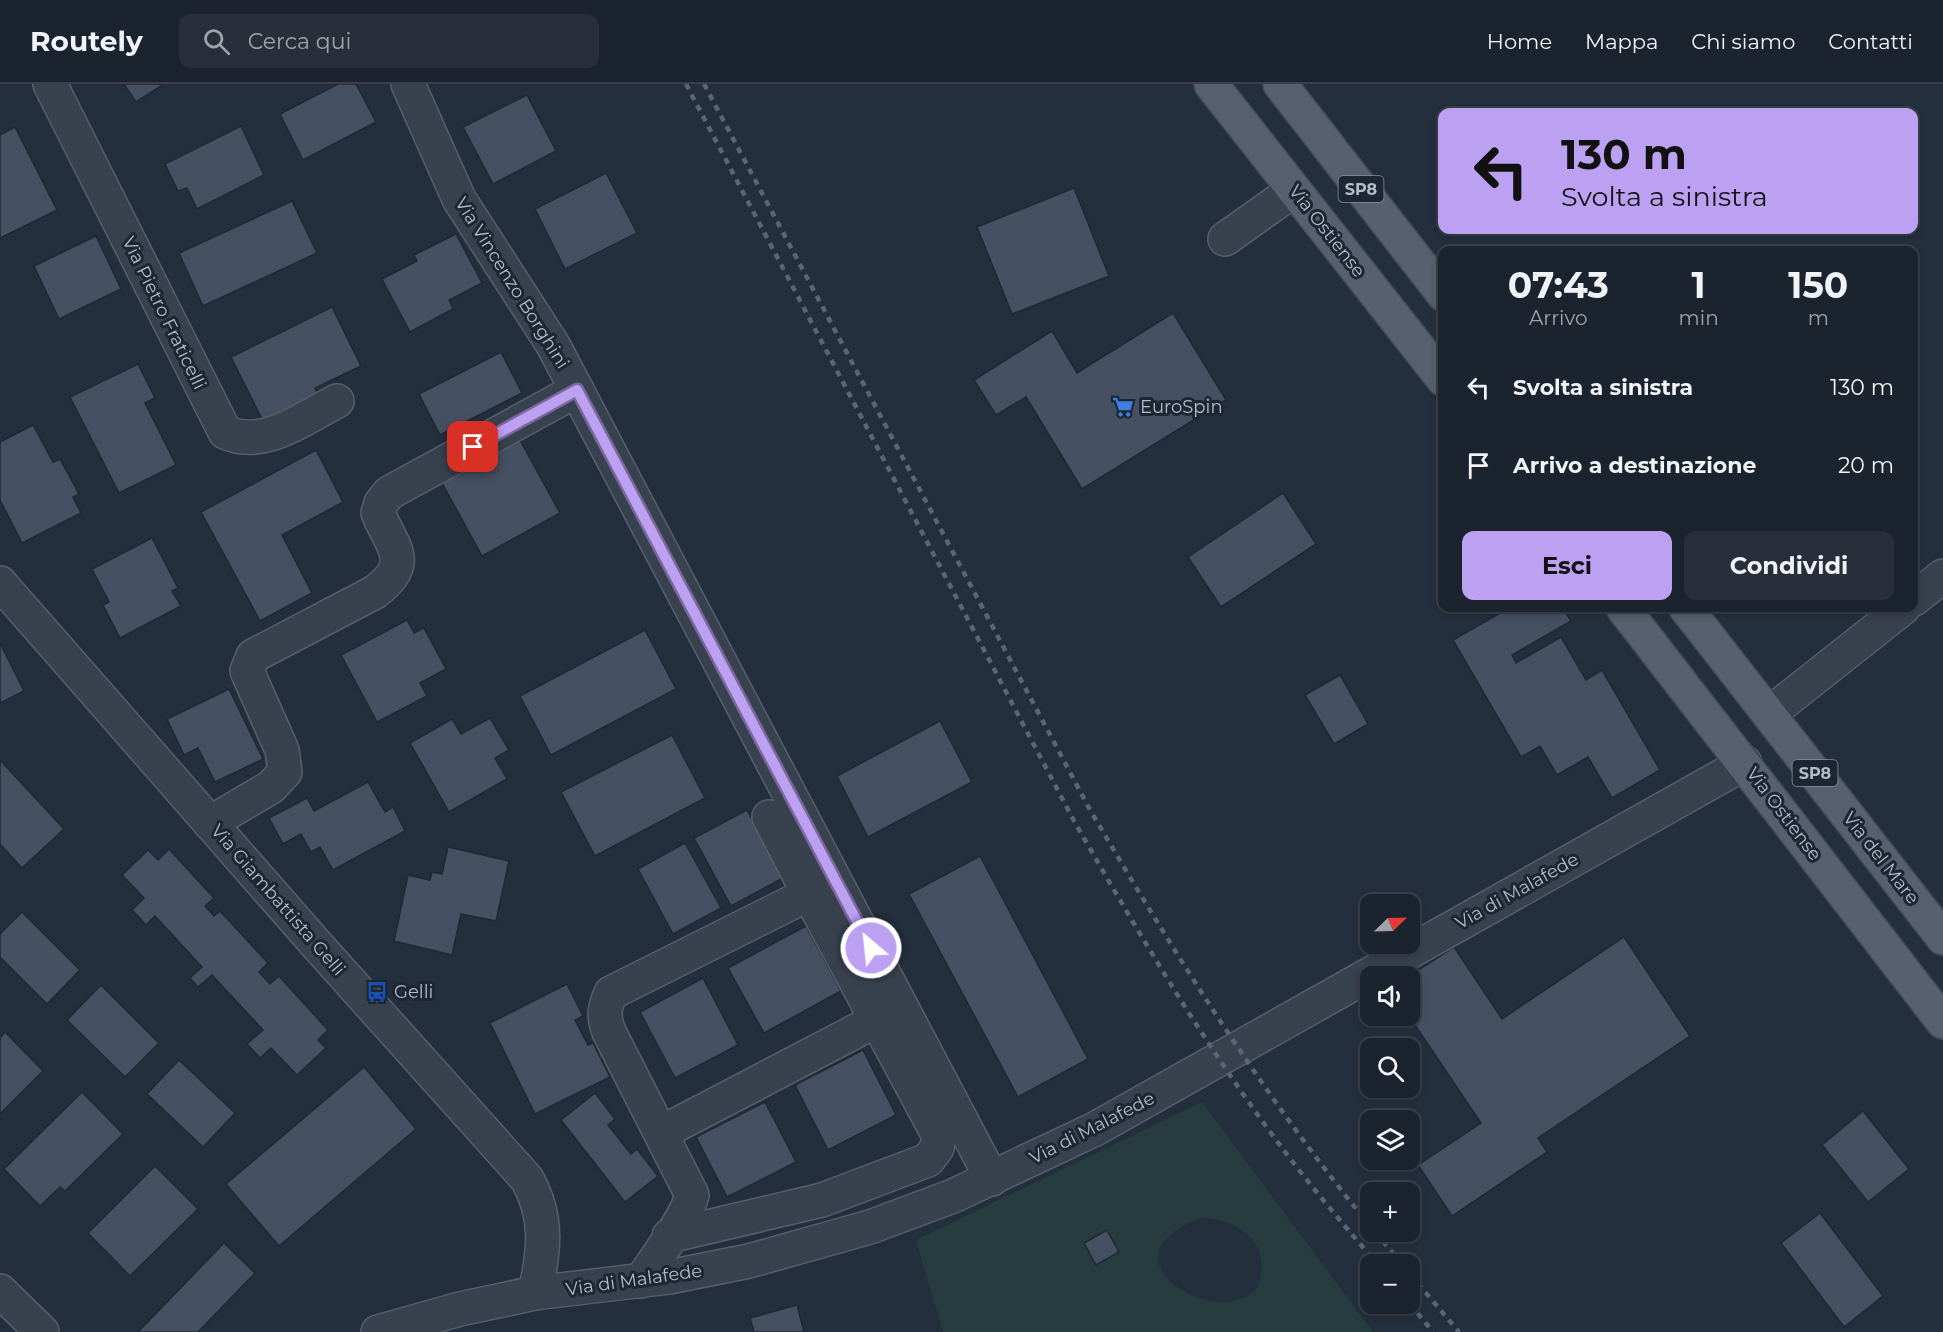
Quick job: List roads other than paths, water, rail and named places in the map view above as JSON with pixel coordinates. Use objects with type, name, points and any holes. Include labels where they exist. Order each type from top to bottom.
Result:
[{"type":"main road","name":"Via Ostiense","points":[[1211,84],[1438,373]]},
{"type":"main road","name":"SP8","points":[[1280,84],[1438,288]]},
{"type":"main road","name":"Via Ostiense","points":[[1626,612],[1943,1022]]},
{"type":"main road","name":"Via del Mare","points":[[1689,612],[1943,938]]},
{"type":"street","name":"Via Pietro Fraticelli","points":[[50,84],[225,432],[251,440],[269,435],[338,401]]},
{"type":"street","name":"Via Vincenzo Borghini","points":[[408,84],[459,199],[553,345],[992,1179]]},
{"type":"street","points":[[1225,239],[1294,190]]},
{"type":"street","points":[[210,823],[271,788],[285,772],[282,750],[247,671],[253,656],[375,592],[389,581],[398,568],[399,557],[378,513],[381,503],[389,493],[577,390]]},
{"type":"street","points":[[1918,596],[1943,576]]},
{"type":"street","name":"Via Giambattista Gelli","points":[[2,588],[527,1179],[538,1200],[545,1239],[535,1293]]},
{"type":"street","points":[[1769,714],[1898,612]]},
{"type":"street","name":"Via di Malafede","points":[[378,1332],[535,1293],[641,1281],[703,1271],[805,1247],[894,1219],[992,1179],[1136,1106],[1745,763]]},
{"type":"street","points":[[669,1236],[822,1200],[928,1160],[937,1148],[939,1136],[770,817]]},
{"type":"street","points":[[641,1281],[690,1204],[692,1195],[604,1018],[605,1005],[611,993],[809,894]]},
{"type":"street","points":[[662,1133],[877,1020]]},
{"type":"street","points":[[0,1291],[42,1332]]},
{"type":"railway","points":[[686,84],[1074,821],[1100,866],[1180,1000],[1238,1086],[1299,1170],[1369,1254]]},
{"type":"railway","points":[[704,84],[1089,808],[1221,1023],[1293,1127],[1360,1213]]},
{"type":"railway","points":[[1383,1242],[1394,1254]]},
{"type":"railway","points":[[1420,1286],[1459,1332]]},
{"type":"railway","points":[[1418,1314],[1433,1332]]},
{"type":"place","name":"EuroSpin","points":[[1123,407]]},
{"type":"place","name":"Gelli","points":[[377,992]]}]
